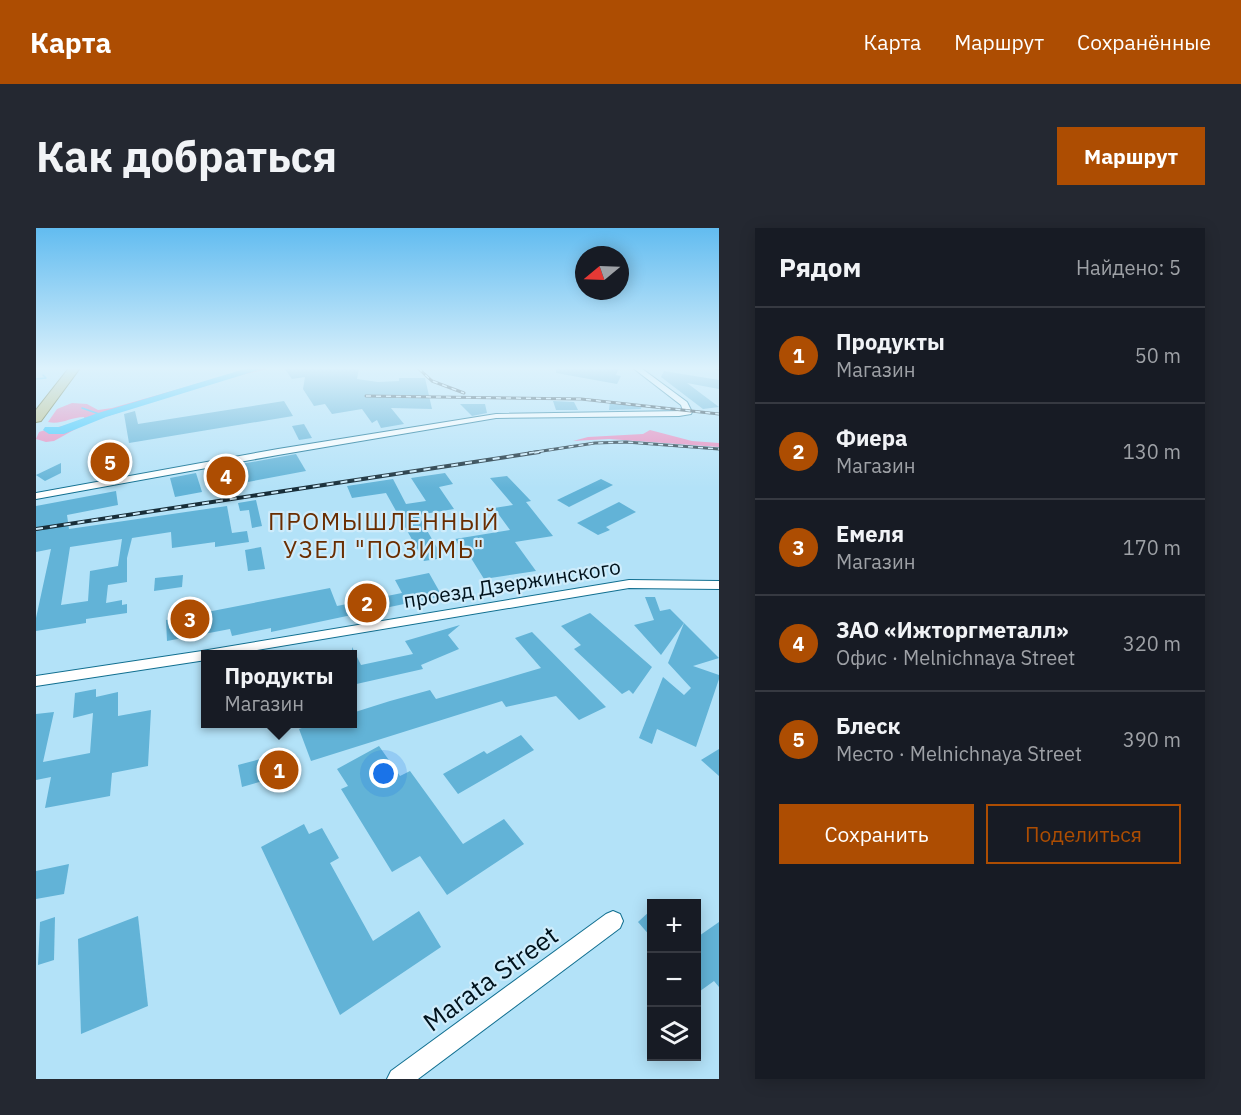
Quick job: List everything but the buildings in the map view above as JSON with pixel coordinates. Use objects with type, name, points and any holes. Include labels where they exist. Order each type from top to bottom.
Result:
[{"type":"street","points":[[36,496],[278,452],[496,416],[679,414],[688,412],[686,408]]},
{"type":"street","name":"проезд Дзержинского","points":[[236,650],[629,584],[719,585]]},
{"type":"street","name":"проезд Дзержинского","points":[[36,681],[201,656]]},
{"type":"street","name":"Marata Street","points":[[399,1079],[613,921]]},
{"type":"shaded area","points":[[134,408],[83,425],[54,441],[46,442],[36,439],[39,432],[84,421],[84,417],[48,422],[57,409]]},
{"type":"shaded area","points":[[650,430],[692,441],[719,443],[719,447],[609,439],[573,441],[588,437],[643,434]]},
{"type":"waterway","points":[[82,408],[102,415]]},
{"type":"waterway","points":[[49,430],[60,431],[126,408]]},
{"type":"railway","points":[[661,408],[719,414]]},
{"type":"railway","points":[[529,453],[595,443],[626,442],[719,449]]},
{"type":"railway","points":[[36,529],[539,452]]},
{"type":"place","name":"Блеск","points":[[110,462]]},
{"type":"place","name":"ЗАО «Ижторгметалл»","points":[[226,476]]},
{"type":"place","name":"Фиера","points":[[367,603]]},
{"type":"place","name":"Емеля","points":[[190,619]]},
{"type":"place","name":"Продукты","points":[[279,770]]},
{"type":"district","name":"ПРОМЫШЛЕННЫЙ УЗЕЛ \"ПОЗИМЬ\"","points":[[384,535]]}]
